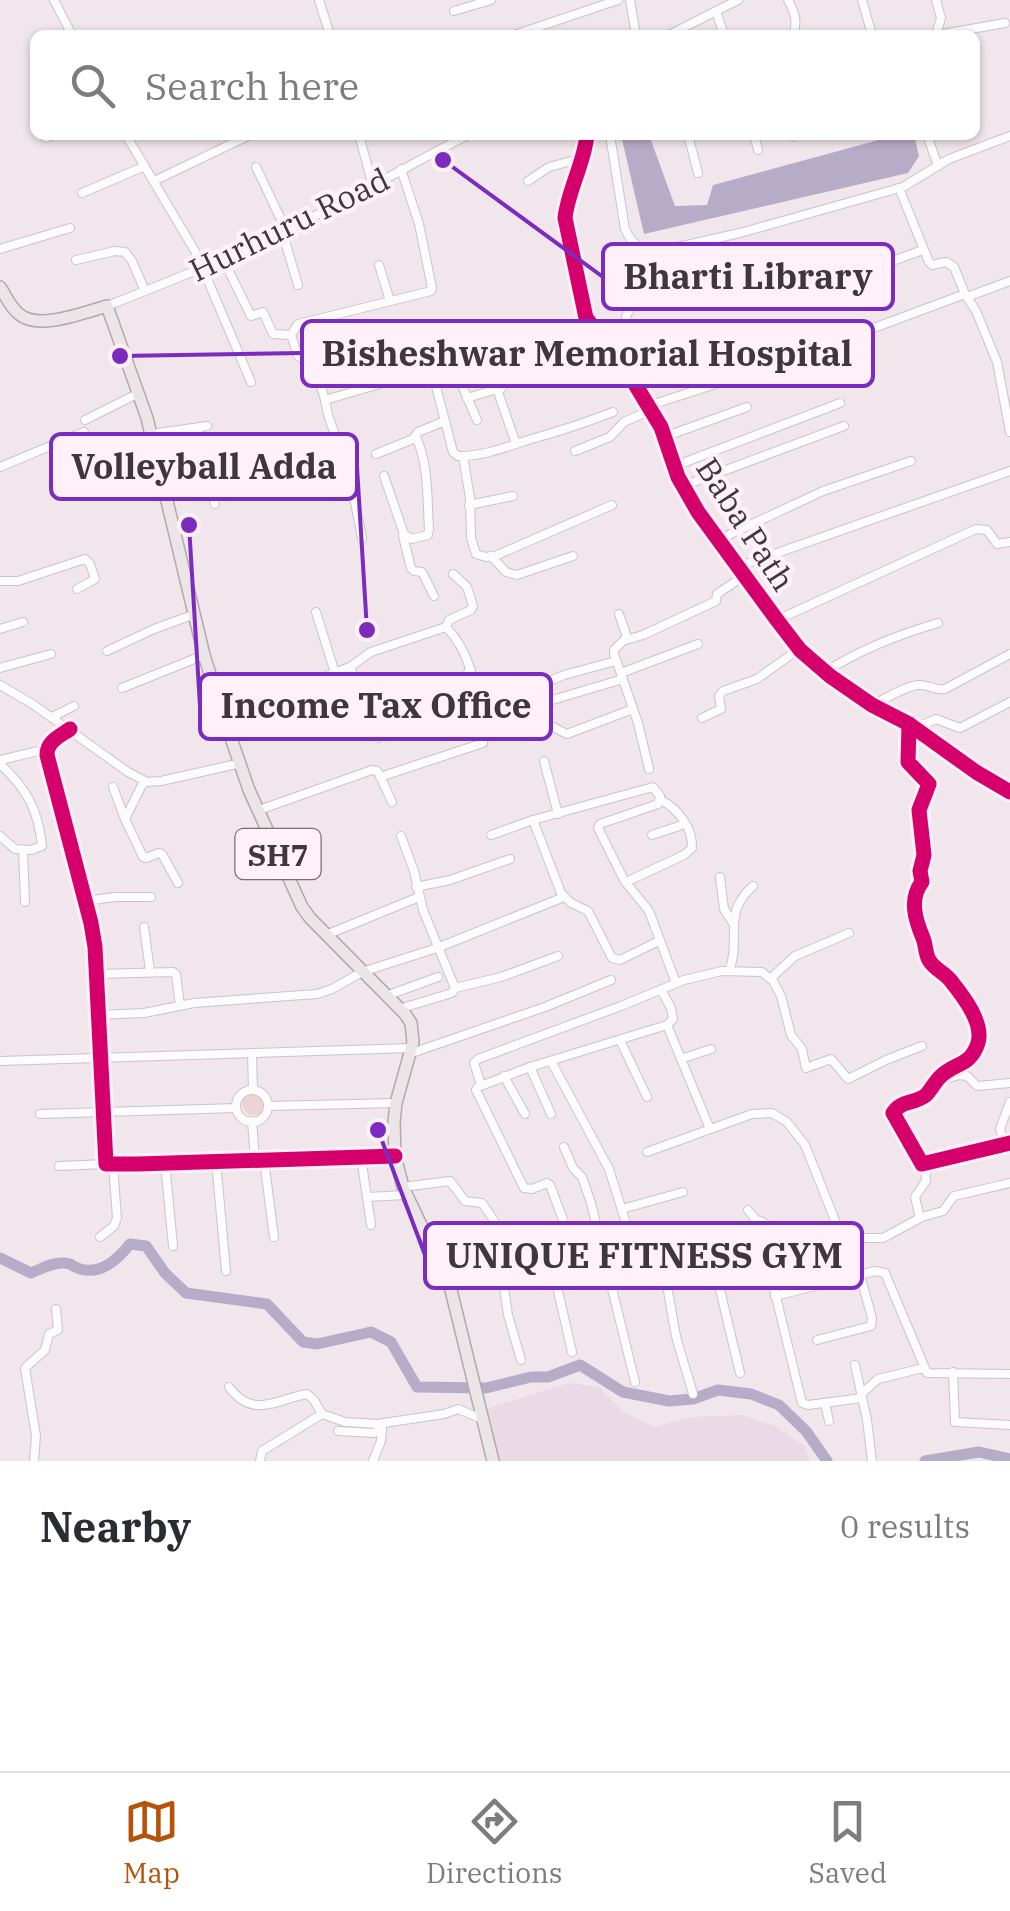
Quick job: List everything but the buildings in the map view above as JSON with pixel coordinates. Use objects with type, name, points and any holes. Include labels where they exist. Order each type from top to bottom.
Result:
[{"type":"main road","points":[[0,286],[22,318],[34,321],[60,319],[108,306]]},
{"type":"main road","name":"SH7","points":[[108,306],[151,436],[204,656],[258,810],[302,907],[399,1008]]},
{"type":"main road","points":[[399,1008],[410,1023],[413,1042],[396,1103],[395,1156],[404,1191],[450,1286],[493,1461]]},
{"type":"street","points":[[54,0],[69,30]]},
{"type":"street","points":[[319,0],[328,30]]},
{"type":"street","points":[[454,11],[491,0]]},
{"type":"street","points":[[529,30],[618,0]]},
{"type":"street","points":[[630,0],[635,30]]},
{"type":"street","points":[[788,0],[795,14],[795,30]]},
{"type":"street","points":[[862,0],[871,30]]},
{"type":"street","points":[[936,0],[941,18],[938,30]]},
{"type":"street","points":[[679,30],[734,1]]},
{"type":"street","points":[[716,11],[722,30]]},
{"type":"street","points":[[965,30],[1004,23]]},
{"type":"street","points":[[611,140],[625,229],[642,249],[655,252],[740,233],[899,188],[949,159],[1010,136]]},
{"type":"street","points":[[129,140],[204,268],[251,382]]},
{"type":"street","points":[[154,181],[240,140]]},
{"type":"street","points":[[360,140],[373,186]]},
{"type":"street","name":"Hurhuru Road","points":[[108,306],[223,259],[458,140]]},
{"type":"street","name":"Baba Path","points":[[586,140],[565,218],[583,312],[649,408],[683,486],[718,540],[799,649],[825,672],[1010,792]]},
{"type":"street","points":[[689,140],[698,173]]},
{"type":"street","points":[[755,140],[758,150]]},
{"type":"street","points":[[929,140],[938,166]]},
{"type":"street","points":[[528,181],[549,167],[582,158]]},
{"type":"street","points":[[82,193],[144,166]]},
{"type":"street","points":[[256,167],[284,230],[298,285]]},
{"type":"street","points":[[291,335],[298,324],[431,292],[419,224],[401,168]]},
{"type":"street","points":[[899,188],[932,265],[946,262],[954,267],[976,311],[996,362],[1010,432]]},
{"type":"street","points":[[0,249],[70,228]]},
{"type":"street","points":[[616,355],[627,314],[643,286],[642,249]]},
{"type":"street","points":[[772,297],[923,250]]},
{"type":"street","points":[[76,260],[125,252],[145,291]]},
{"type":"street","points":[[223,259],[252,316],[263,312],[273,334],[291,335]]},
{"type":"street","points":[[379,265],[390,302]]},
{"type":"street","points":[[575,451],[610,437],[624,422],[649,408],[1010,281]]},
{"type":"street","points":[[458,360],[591,323]]},
{"type":"street","points":[[291,335],[300,358],[313,359],[421,342],[454,454],[463,456],[516,444],[613,412]]},
{"type":"street","points":[[493,349],[505,383],[499,394],[516,444]]},
{"type":"street","points":[[313,359],[350,476],[362,538]]},
{"type":"street","points":[[996,362],[1010,364]]},
{"type":"street","points":[[325,400],[431,369]]},
{"type":"street","points":[[460,382],[477,420]]},
{"type":"street","points":[[467,398],[501,388]]},
{"type":"street","points":[[85,420],[139,393]]},
{"type":"street","points":[[674,466],[840,403]]},
{"type":"street","points":[[664,438],[747,406]]},
{"type":"street","points":[[376,454],[445,421]]},
{"type":"street","points":[[683,486],[844,426]]},
{"type":"street","points":[[68,479],[151,436],[202,427],[215,504]]},
{"type":"street","points":[[0,466],[84,432]]},
{"type":"street","points":[[402,531],[411,539],[429,533],[426,475],[416,437]]},
{"type":"street","points":[[463,456],[474,551],[480,556],[492,556],[612,504]]},
{"type":"street","points":[[718,540],[823,491],[911,461]]},
{"type":"street","points":[[737,567],[1010,471]]},
{"type":"street","points":[[384,476],[410,568],[422,572],[434,596]]},
{"type":"street","points":[[469,505],[513,496]]},
{"type":"street","points":[[777,620],[976,528],[988,530],[997,544],[1010,542]]},
{"type":"street","points":[[492,556],[506,572],[517,574],[573,556]]},
{"type":"street","points":[[0,582],[18,581],[85,560],[95,579],[77,589]]},
{"type":"street","points":[[223,715],[350,668],[371,652],[446,627],[449,620],[474,606],[467,588],[454,574]]},
{"type":"street","points":[[649,769],[614,650],[626,640],[716,601],[717,594],[744,576]]},
{"type":"street","points":[[316,612],[335,673]]},
{"type":"street","points":[[107,651],[196,614]]},
{"type":"street","points":[[619,614],[626,640]]},
{"type":"street","points":[[0,629],[23,622]]},
{"type":"street","points":[[825,672],[880,642],[938,623]]},
{"type":"street","points":[[380,777],[482,744],[475,682],[446,627]]},
{"type":"street","points":[[542,703],[622,676],[698,644]]},
{"type":"street","points":[[702,718],[721,709],[719,696],[723,691],[757,678],[799,649]]},
{"type":"street","points":[[0,668],[51,654]]},
{"type":"street","points":[[872,705],[914,685],[946,689],[1010,654]]},
{"type":"street","points":[[122,688],[204,656]]},
{"type":"street","points":[[540,685],[616,661]]},
{"type":"street","points":[[350,668],[378,738]]},
{"type":"street","points":[[418,696],[458,682],[471,670]]},
{"type":"street","points":[[0,686],[52,716],[144,781],[161,782],[241,763]]},
{"type":"street","points":[[289,692],[301,721]]},
{"type":"street","points":[[920,1218],[915,1198],[926,1181],[924,1164],[893,1113],[899,1106],[925,1096],[949,1069],[963,1065],[980,1034],[955,986],[930,961],[916,924],[913,904],[922,882],[920,868],[924,858],[918,810],[929,784],[908,762],[912,726],[936,720],[960,728],[1010,702]]},
{"type":"street","points":[[52,716],[74,706]]},
{"type":"street","points":[[481,732],[516,732],[542,725],[567,734],[633,710]]},
{"type":"street","points":[[70,729],[52,741],[47,750],[93,935],[102,1112],[116,1222],[100,1236]]},
{"type":"street","points":[[0,836],[11,848],[42,846],[38,821],[25,790],[0,762],[47,750]]},
{"type":"street","points":[[544,761],[558,814]]},
{"type":"street","points":[[258,810],[372,770],[380,777],[392,802]]},
{"type":"street","points":[[125,820],[144,781]]},
{"type":"street","points":[[491,835],[649,786],[655,788],[661,800],[685,824],[692,838],[691,851],[626,882]]},
{"type":"street","points":[[114,787],[143,856],[162,854],[178,883]]},
{"type":"street","points":[[661,800],[598,826],[626,882],[649,911],[676,983]]},
{"type":"street","points":[[532,820],[564,897],[588,911],[605,948],[616,960],[659,941]]},
{"type":"street","points":[[652,835],[685,824]]},
{"type":"street","points":[[400,836],[437,948],[455,988]]},
{"type":"street","points":[[23,850],[25,902]]},
{"type":"street","points":[[326,935],[417,892],[510,859]]},
{"type":"street","points":[[720,878],[724,909],[733,923]]},
{"type":"street","points":[[729,971],[735,954],[735,910],[741,896],[752,886]]},
{"type":"street","points":[[85,901],[151,896]]},
{"type":"street","points":[[98,1015],[317,994],[362,972],[437,948],[564,897]]},
{"type":"street","points":[[144,927],[150,971]]},
{"type":"street","points":[[770,978],[795,956],[849,934]]},
{"type":"street","points":[[399,1008],[558,956]]},
{"type":"street","points":[[97,974],[170,971],[176,974],[180,1006]]},
{"type":"street","points":[[481,1086],[474,1063],[478,1059],[711,972],[762,972],[770,978],[781,996],[791,1035],[802,1049],[806,1068],[832,1059],[848,1079],[922,1046]]},
{"type":"street","points":[[386,996],[438,976]]},
{"type":"street","points":[[0,1061],[410,1051],[545,1007],[611,980]]},
{"type":"street","points":[[572,1251],[552,1189],[547,1183],[524,1188],[476,1090],[551,1060],[668,1026],[672,1013],[662,990]]},
{"type":"street","points":[[668,1026],[710,1129]]},
{"type":"street","points":[[620,1040],[647,1096]]},
{"type":"street","points":[[681,1059],[712,1049]]},
{"type":"street","points":[[252,1053],[253,1090]]},
{"type":"street","points":[[551,1060],[609,1169],[631,1239]]},
{"type":"street","points":[[530,1067],[550,1114]]},
{"type":"street","points":[[935,1083],[959,1075],[967,1076],[978,1086],[1010,1084]]},
{"type":"street","points":[[504,1076],[525,1114]]},
{"type":"street","points":[[253,1090],[262,1093],[268,1106],[264,1115],[252,1121],[240,1116],[236,1108],[240,1095],[253,1090]]},
{"type":"street","points":[[924,1164],[1008,1143],[1001,1134],[1001,1123],[1010,1102]]},
{"type":"street","points":[[268,1106],[396,1103]]},
{"type":"street","points":[[40,1114],[236,1108]]},
{"type":"street","points":[[648,1152],[758,1112],[772,1113],[788,1122],[804,1145],[842,1238]]},
{"type":"street","points":[[252,1121],[274,1237]]},
{"type":"street","points":[[564,1148],[582,1178],[635,1382]]},
{"type":"street","points":[[59,1166],[395,1156]]},
{"type":"street","points":[[361,1157],[371,1225]]},
{"type":"street","points":[[216,1161],[226,1271]]},
{"type":"street","points":[[165,1163],[173,1246]]},
{"type":"street","points":[[367,1197],[450,1180],[465,1201],[482,1203],[516,1262]]},
{"type":"street","points":[[666,1286],[842,1238],[884,1238],[946,1209],[954,1196],[1010,1184]]},
{"type":"street","points":[[622,1210],[683,1192]]},
{"type":"street","points":[[748,1210],[756,1220],[768,1225],[778,1256]]},
{"type":"street","points":[[521,1360],[508,1315],[503,1266],[649,1236],[659,1257],[693,1394]]},
{"type":"street","points":[[550,1256],[572,1352]]},
{"type":"street","points":[[768,1260],[802,1402],[808,1405],[862,1396],[878,1379],[919,1369],[931,1374],[1010,1374]]},
{"type":"street","points":[[775,1296],[879,1271],[885,1274],[924,1370]]},
{"type":"street","points":[[716,1273],[740,1373]]},
{"type":"street","points":[[817,1340],[871,1326],[860,1275]]},
{"type":"street","points":[[34,1461],[36,1436],[25,1368],[47,1347],[49,1334],[58,1330],[56,1309]]},
{"type":"street","points":[[855,1364],[872,1461]]},
{"type":"street","points":[[953,1372],[955,1422],[1010,1425]]},
{"type":"street","points":[[230,1388],[238,1399],[252,1404],[277,1403],[307,1394],[322,1414],[382,1427],[458,1410],[482,1419]]},
{"type":"street","points":[[825,1403],[829,1421]]},
{"type":"street","points":[[260,1461],[262,1450],[322,1414]]},
{"type":"street","points":[[338,1431],[374,1433],[382,1427]]},
{"type":"street","points":[[373,1461],[382,1427]]},
{"type":"shaded area","points":[[622,140],[651,140],[675,206],[707,205],[713,185],[879,140],[915,140],[919,156],[908,173],[644,234]]},
{"type":"shaded area","points":[[254,1091],[266,1103],[254,1115],[242,1103]]},
{"type":"shaded area","points":[[569,1383],[599,1387],[622,1411],[654,1427],[691,1417],[741,1415],[775,1426],[805,1446],[810,1461],[499,1461],[485,1409]]},
{"type":"waterway","points":[[0,1258],[31,1273],[60,1263],[95,1270],[114,1261],[130,1244],[146,1246],[165,1273],[186,1293],[267,1304],[303,1342],[317,1344],[371,1332],[391,1342],[417,1387],[486,1388],[548,1377],[580,1365],[623,1392],[669,1401],[693,1399],[718,1390],[751,1394],[779,1405],[806,1431],[827,1461]]},
{"type":"waterway","points":[[925,1461],[979,1452],[1010,1459]]},
{"type":"cycle path","points":[[586,140],[565,218],[586,318],[621,361],[661,427],[678,477],[698,512],[800,650],[872,705],[909,724],[1010,792]]},
{"type":"cycle path","points":[[909,724],[908,762],[929,784],[919,810],[924,855],[922,882],[914,902],[916,916],[929,960],[949,978],[966,1002],[979,1035],[975,1051],[966,1060],[940,1077],[926,1095],[893,1113],[922,1164],[1010,1143]]},
{"type":"cycle path","points":[[70,729],[52,742],[47,755],[95,947],[106,1164],[395,1156]]},
{"type":"place","name":"Bharti Library","points":[[443,160]]},
{"type":"place","name":"Bisheshwar Memorial Hospital","points":[[120,356]]},
{"type":"place","name":"Income Tax Office","points":[[189,525]]},
{"type":"place","name":"Volleyball Adda","points":[[367,630]]},
{"type":"place","name":"UNIQUE FITNESS GYM","points":[[378,1130]]}]
